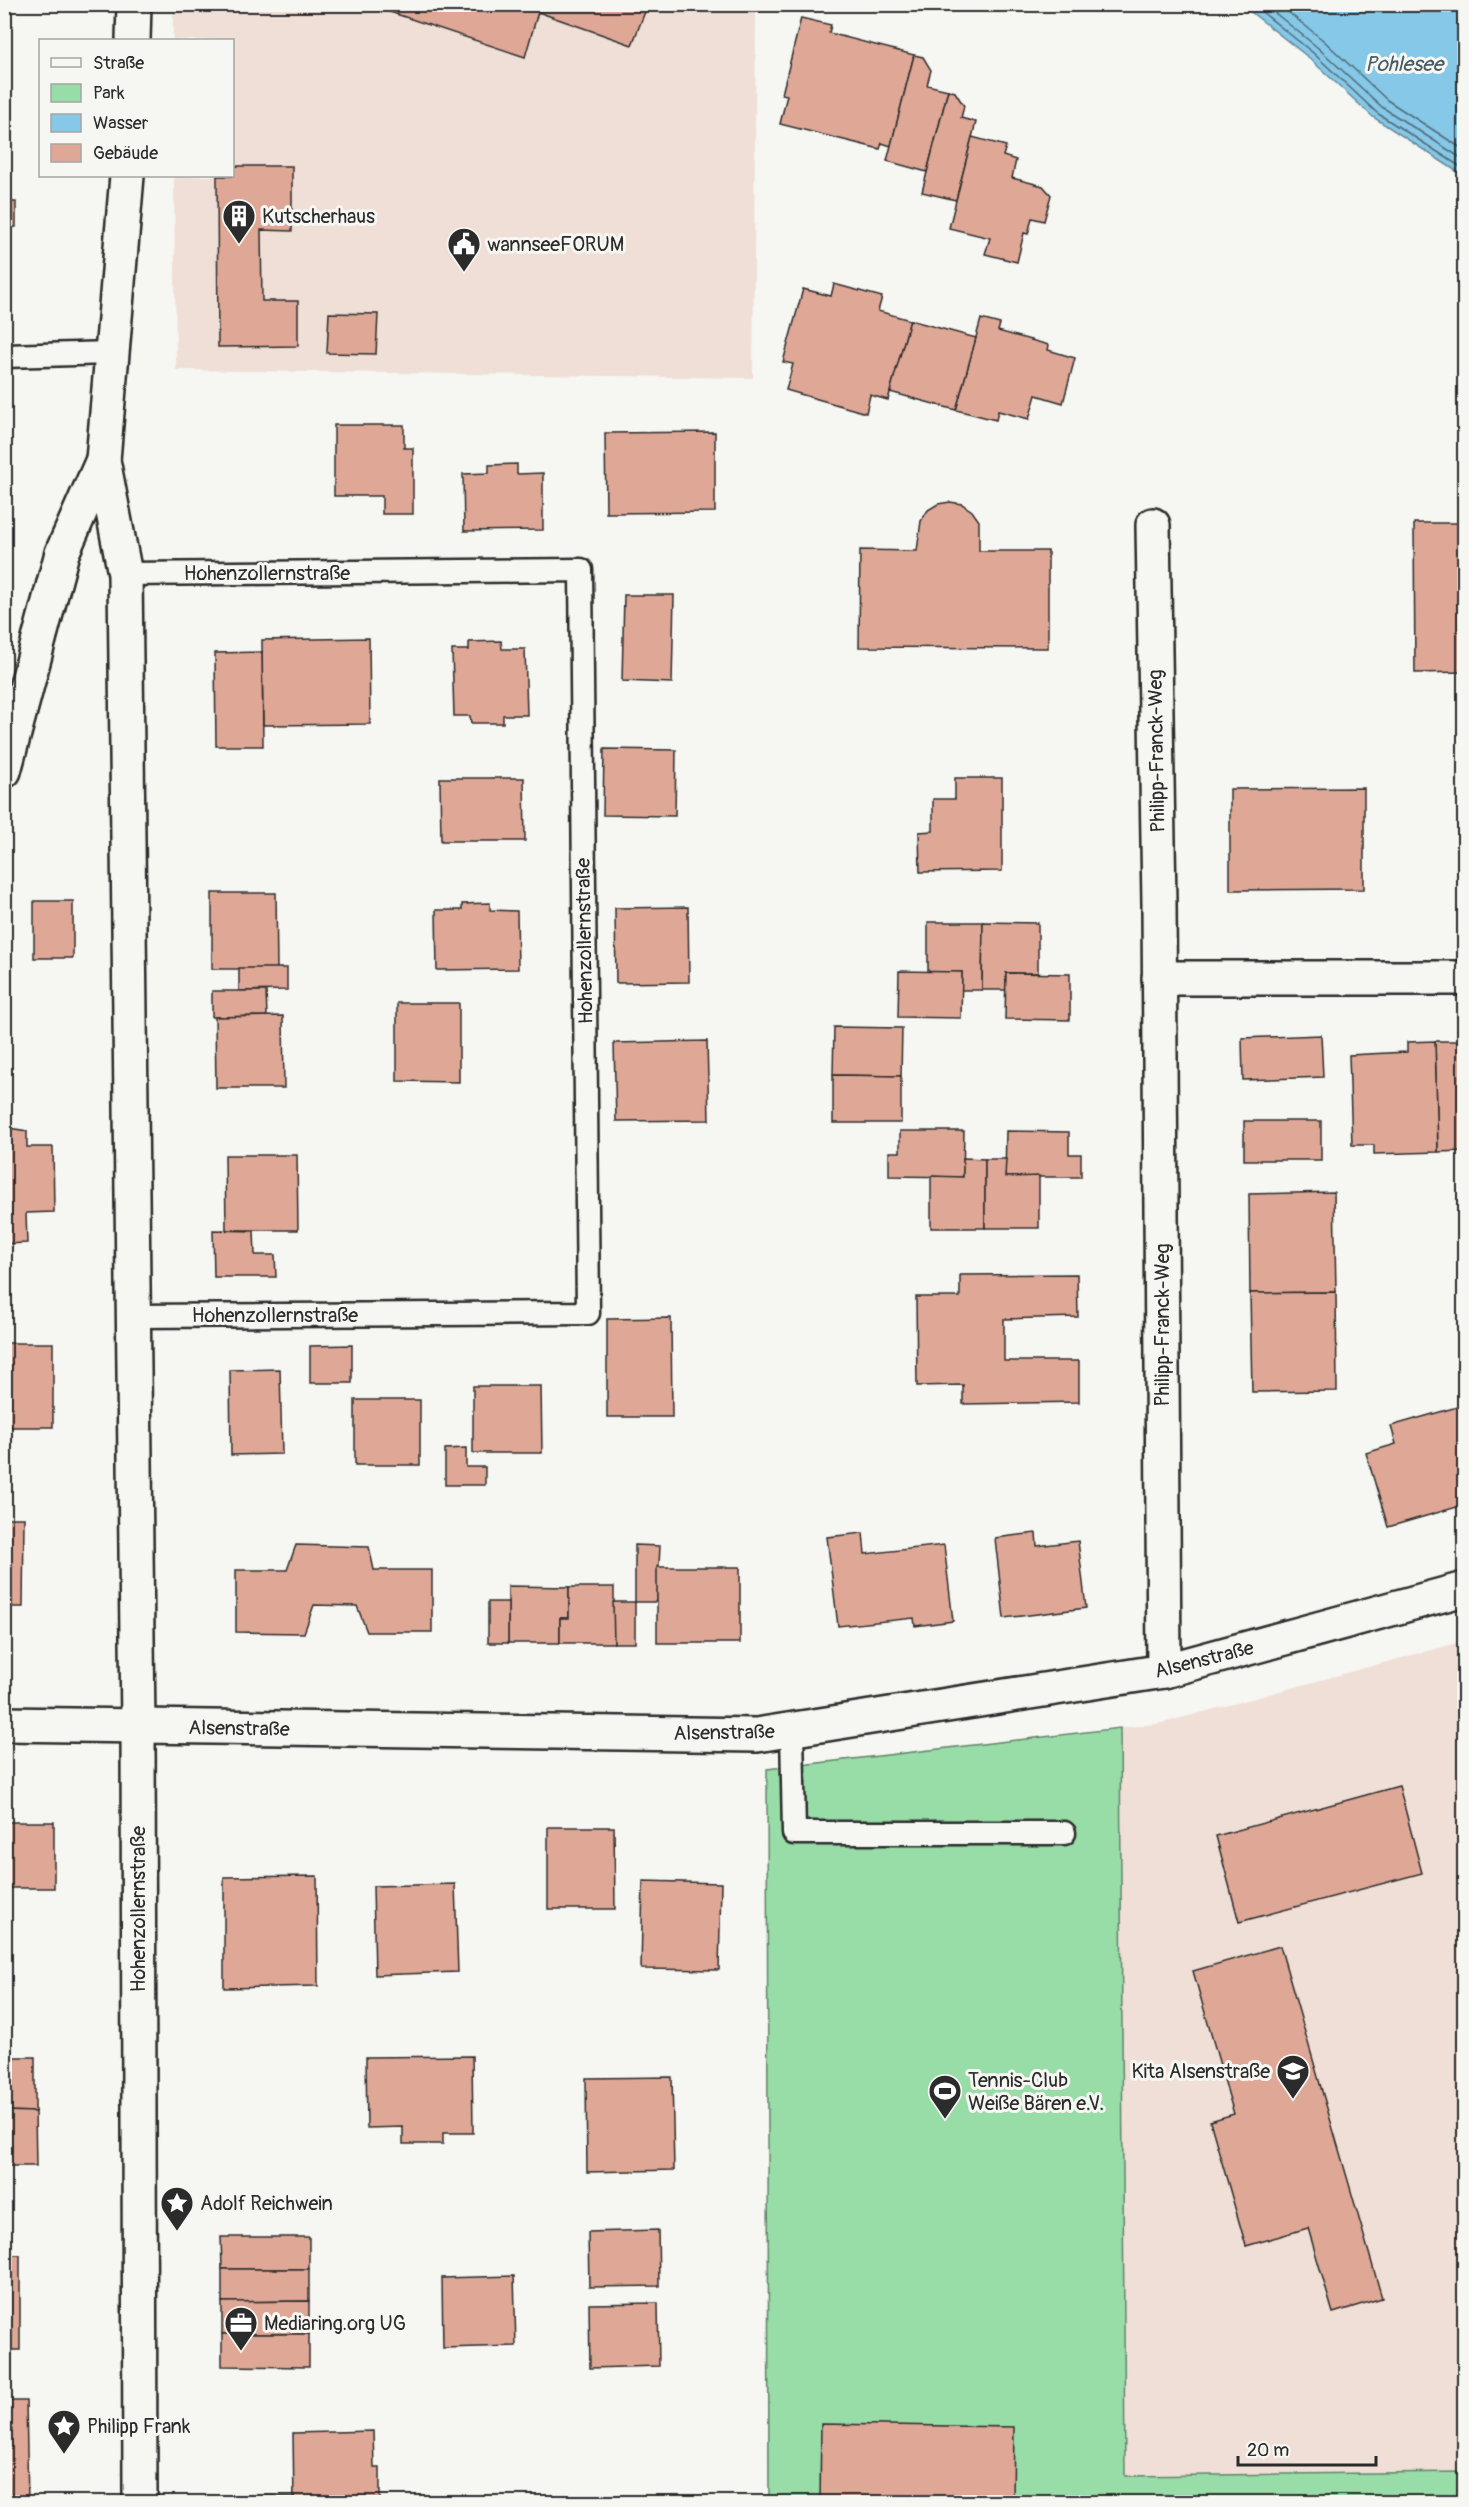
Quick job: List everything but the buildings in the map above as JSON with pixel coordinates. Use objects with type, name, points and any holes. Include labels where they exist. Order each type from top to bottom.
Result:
[{"type":"street","points":[[134,4],[134,39]]},
{"type":"street","name":"Hohenzollernstraße","points":[[128,177],[103,460],[125,574],[138,1726],[140,2502]]},
{"type":"street","points":[[4,771],[62,553],[103,460]]},
{"type":"street","name":"Philipp-Franck-Weg","points":[[1153,525],[1164,1671]]},
{"type":"street","points":[[1159,978],[1464,978]]},
{"type":"street","name":"Alsenstraße","points":[[4,1724],[757,1735],[1164,1671],[1464,1589]]},
{"type":"lane","points":[[4,356],[112,353]]},
{"type":"lane","name":"Hohenzollernstraße","points":[[125,574],[581,570],[588,1313],[134,1316]]},
{"type":"lane","points":[[792,1730],[794,1833],[1064,1833]]},
{"type":"shaded area","name":"wannseeFORUM","points":[[173,5],[756,5],[753,378],[176,370],[174,177],[234,177],[234,39],[173,39]]},
{"type":"shaded area","name":"Kita Alsenstraße","points":[[1464,1641],[1464,2472],[1125,2476],[1120,1728],[1163,1723]]},
{"type":"green space","name":"Tennis-Club Weiße Bären e.V.","points":[[1120,1728],[1125,2476],[1464,2472],[1464,2502],[769,2502],[767,1769]]},
{"type":"water","name":"Pohlesee","points":[[1242,5],[1464,5],[1464,176],[1373,117],[1308,57]]},
{"type":"place","name":"Kutscherhaus","points":[[239,245]]},
{"type":"place","name":"wannseeFORUM","points":[[464,273]]},
{"type":"place","name":"Kita Alsenstraße","points":[[1293,2100]]},
{"type":"place","name":"Tennis-Club Weiße Bären e.V.","points":[[945,2120]]},
{"type":"place","name":"Adolf Reichwein","points":[[177,2232]]},
{"type":"place","name":"Mediaring.org UG","points":[[241,2352]]},
{"type":"place","name":"Philipp Frank","points":[[64,2455]]}]
